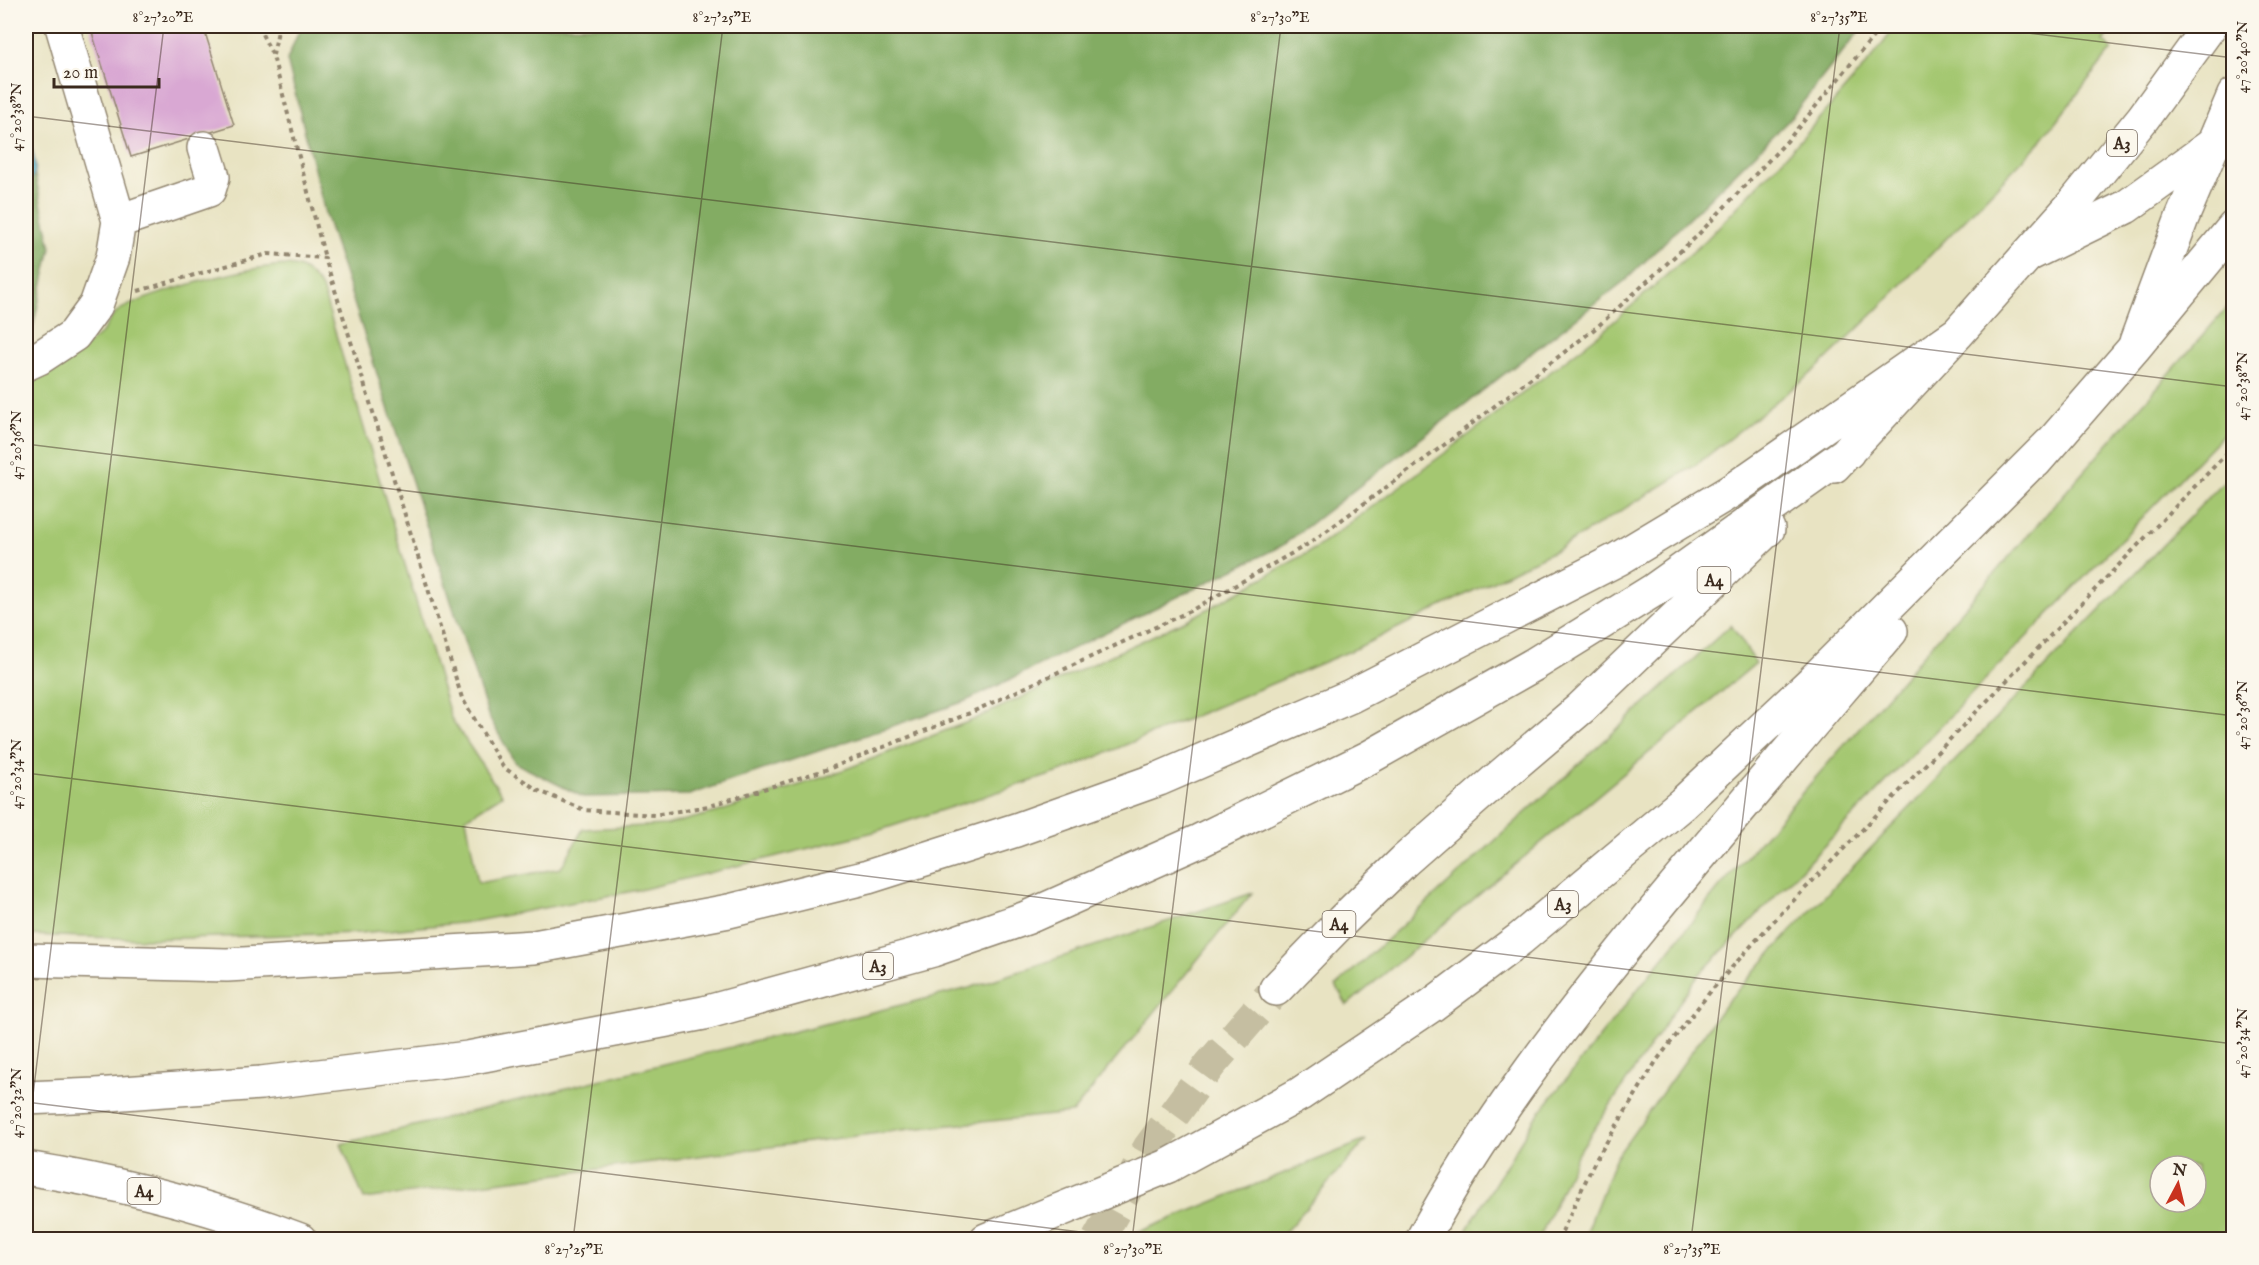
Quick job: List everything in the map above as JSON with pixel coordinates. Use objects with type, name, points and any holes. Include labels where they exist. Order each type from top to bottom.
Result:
[{"type":"main road","points":[[26,364],[74,335],[96,305],[113,257],[119,221],[62,26]]},
{"type":"main road","name":"A3","points":[[26,1098],[261,1083],[468,1058],[704,1013],[933,950],[1026,918],[1199,842],[1368,758],[1533,665],[1654,590],[1848,452],[2074,203],[2143,118],[2210,26]]},
{"type":"main road","points":[[2134,348],[2182,218],[2224,136],[2234,95]]},
{"type":"main road","points":[[2028,255],[2126,207],[2224,136]]},
{"type":"main road","points":[[119,221],[209,190],[213,177],[204,148]]},
{"type":"main road","name":"A3","points":[[1422,1239],[1485,1132],[1576,1006],[1707,847],[2134,348],[2234,227]]},
{"type":"main road","name":"A3","points":[[26,960],[227,965],[534,947],[729,911],[868,877],[1016,830],[1159,778],[1351,696],[1618,559],[1731,491],[1958,333]]},
{"type":"main road","name":"A3","points":[[986,1239],[1168,1166],[1300,1094],[1441,999],[1520,939],[1683,803],[1812,682],[2050,444]]},
{"type":"main road","name":"A4","points":[[1276,989],[1404,861],[1581,708],[1848,452]]},
{"type":"main road","name":"A4","points":[[26,1168],[85,1177],[200,1205],[300,1239]]},
{"type":"path","points":[[258,26],[273,56],[325,258],[462,698],[503,767],[539,791],[584,810],[654,815],[709,806],[828,769],[970,713],[1190,611],[1310,543],[1444,445],[1596,327],[1696,237],[1788,140],[1882,26]]},
{"type":"path","points":[[273,56],[279,26]]},
{"type":"path","points":[[96,305],[153,286],[268,254],[325,258]]},
{"type":"path","points":[[1558,1239],[1595,1161],[1657,1060],[1710,992],[1767,928],[2234,446]]},
{"type":"green space","points":[[301,26],[1863,26],[1788,121],[1627,279],[1283,545],[966,701],[689,795],[583,797],[515,763],[488,715],[326,217],[287,60]]},
{"type":"green space","points":[[1896,26],[2114,26],[2103,41],[2112,49],[2042,140],[1877,310],[1813,372],[1696,465],[1560,548],[1355,649],[1063,771],[874,832],[644,889],[470,922],[360,933],[146,939],[26,935],[26,375],[82,349],[101,333],[118,311],[131,304],[204,280],[258,268],[279,266],[294,266],[306,271],[322,288],[451,718],[502,795],[466,818],[478,883],[561,868],[583,829],[666,825],[718,812],[830,775],[973,720],[1197,615],[1316,548],[1449,450],[1602,332],[1706,240],[1795,146],[1872,58]]},
{"type":"green space","points":[[26,134],[51,248],[31,335],[26,338]]},
{"type":"green space","points":[[2233,301],[2233,424],[1696,978],[1578,1153],[1539,1239],[1461,1239],[1535,1118],[1718,889]]},
{"type":"green space","points":[[2233,472],[2233,1239],[1584,1239],[1615,1159],[1727,1002],[1793,929]]},
{"type":"green space","points":[[1731,625],[1756,663],[1347,1005],[1336,986]]},
{"type":"green space","points":[[1252,893],[1072,1113],[910,1129],[364,1199],[341,1144],[969,988]]},
{"type":"green space","points":[[1366,1140],[1279,1239],[1121,1239]]},
{"type":"water","points":[[26,131],[35,160],[35,173],[26,185]]},
{"type":"building","points":[[90,26],[203,26],[234,125],[131,157]]},
{"type":"tunnel","points":[[1098,1240],[1149,1148],[1210,1065],[1276,989]]}]
